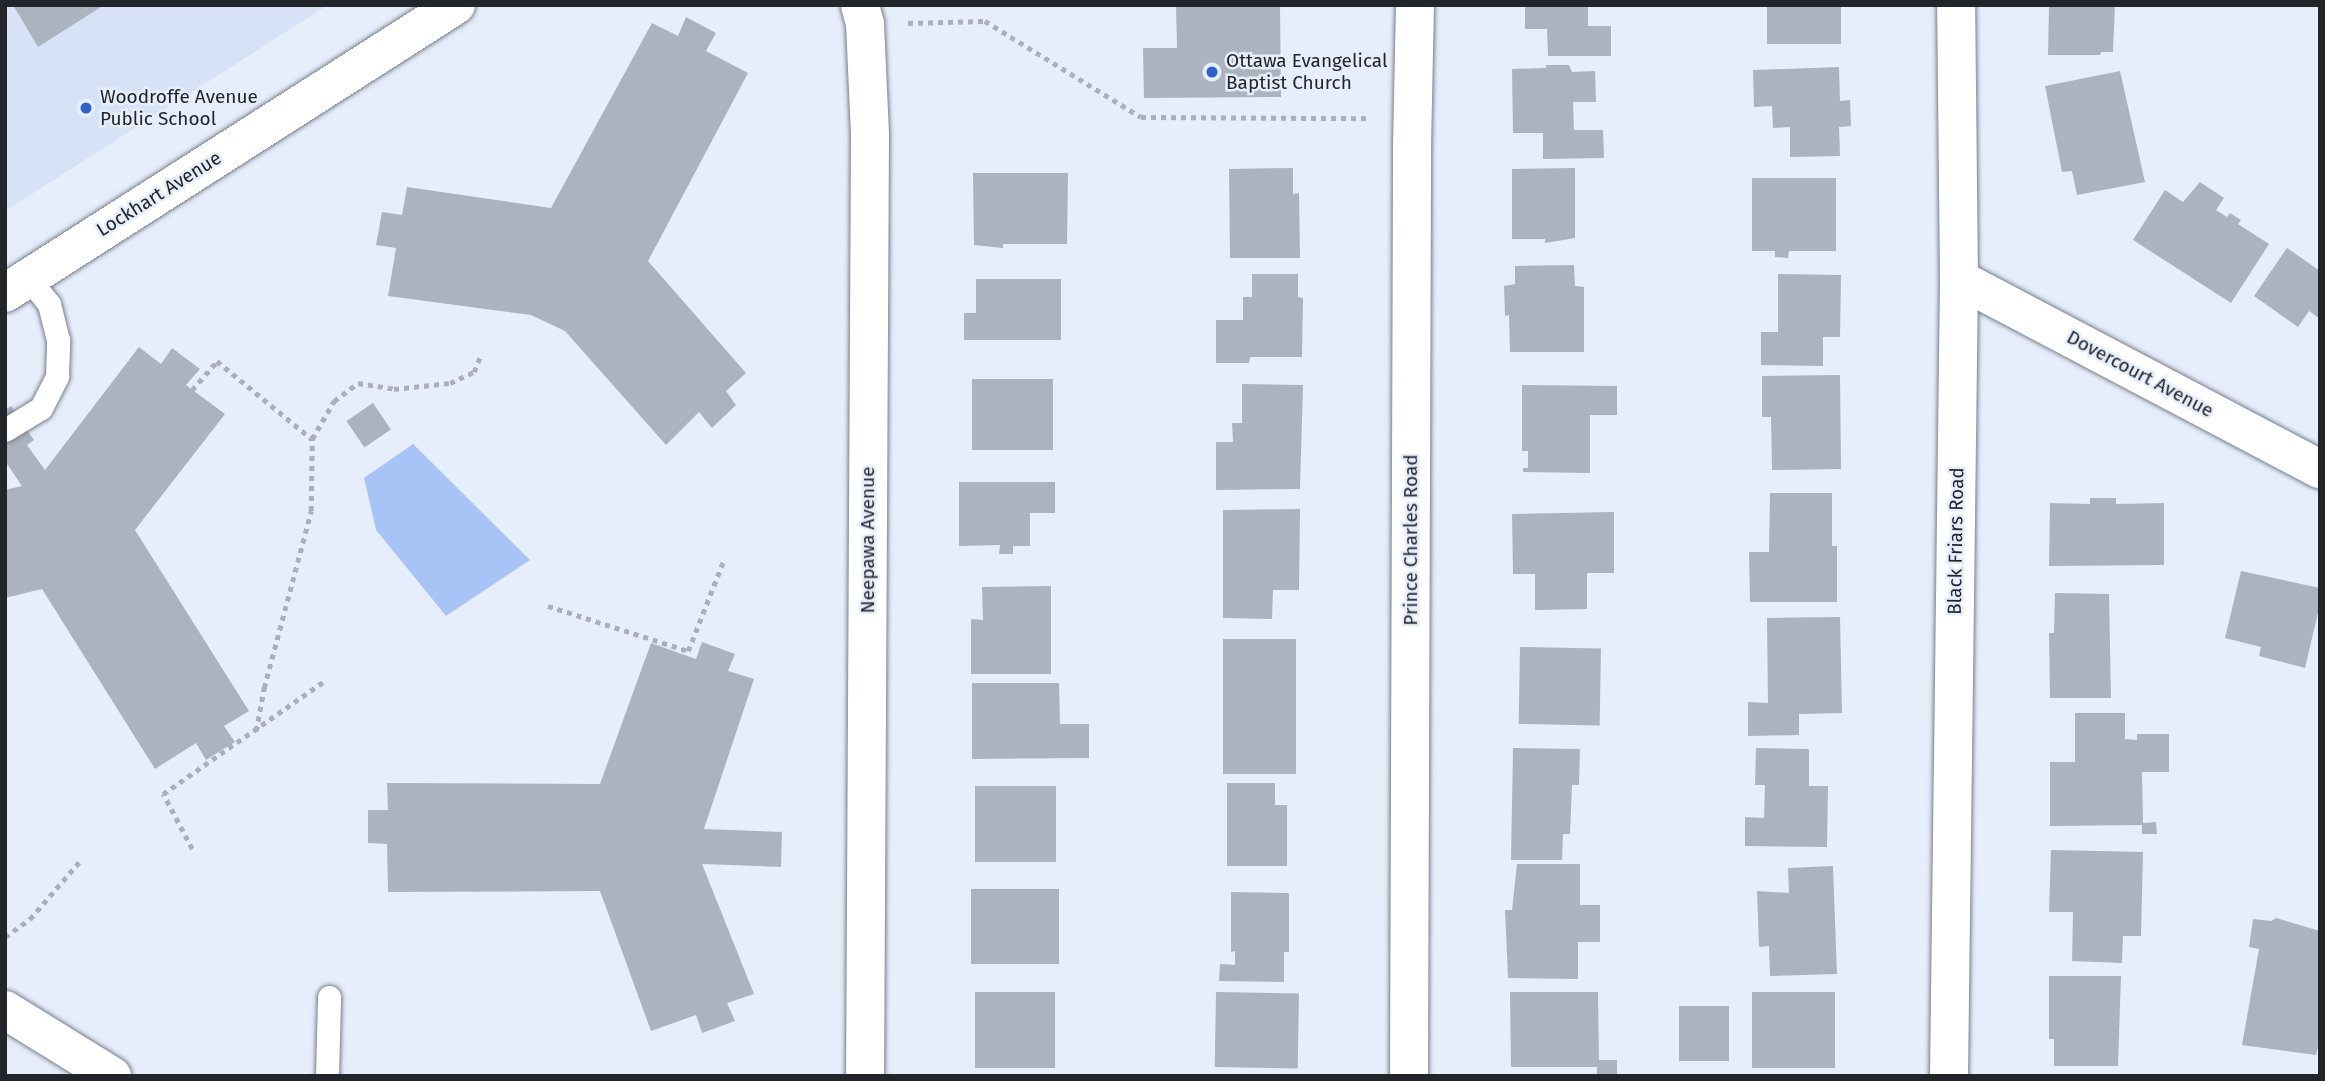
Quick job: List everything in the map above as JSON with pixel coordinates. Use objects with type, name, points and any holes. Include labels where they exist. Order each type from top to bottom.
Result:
[{"type":"street","name":"Lockhart Avenue","points":[[16,285],[456,5]]},
{"type":"street","name":"Prince Charles Road","points":[[1409,1076],[1412,119],[1415,5]]},
{"type":"street","name":"Black Friars Road","points":[[1949,1076],[1959,279],[1956,5]]},
{"type":"street","name":"Neepawa Avenue","points":[[863,15],[870,148],[865,1076]]},
{"type":"street","name":"Dovercourt Avenue","points":[[1959,279],[2320,469]]},
{"type":"street","points":[[5,1010],[112,1076]]},
{"type":"lane","points":[[5,430],[41,408],[57,376],[58,340],[49,304],[16,285]]},
{"type":"lane","points":[[327,1076],[329,997]]},
{"type":"path","points":[[863,15],[985,21],[1141,117],[1412,119]]},
{"type":"path","points":[[256,731],[264,688],[310,511],[312,439],[334,401],[358,383],[394,389],[450,383],[474,372],[481,355]]},
{"type":"path","points":[[192,390],[217,361],[312,439]]},
{"type":"path","points":[[548,606],[688,651],[723,562]]},
{"type":"path","points":[[192,849],[163,794],[323,682]]},
{"type":"path","points":[[5,937],[30,919],[79,862]]},
{"type":"shaded area","name":"Woodroffe Avenue Public School","points":[[5,5],[328,5],[5,211]]},
{"type":"water","points":[[413,444],[530,560],[446,616],[376,530],[364,478]]},
{"type":"building","points":[[13,5],[104,5],[38,47]]},
{"type":"building","name":"Ottawa Evangelical Baptist Church","points":[[1176,5],[1280,5],[1281,97],[1144,98],[1143,48],[1177,48]]},
{"type":"building","points":[[1525,5],[1588,5],[1588,26],[1611,26],[1611,56],[1548,56],[1547,29],[1525,29]]},
{"type":"building","points":[[1767,5],[1841,5],[1841,44],[1767,44]]},
{"type":"building","points":[[2049,5],[2115,5],[2113,52],[2101,52],[2100,55],[2048,55]]},
{"type":"building","points":[[686,17],[716,33],[706,51],[748,73],[648,261],[746,373],[726,391],[736,405],[712,428],[699,412],[666,445],[565,331],[531,315],[388,296],[396,248],[376,245],[382,212],[402,215],[407,187],[551,208],[652,23],[678,36]]},
{"type":"building","points":[[1546,65],[1569,65],[1572,72],[1595,71],[1596,102],[1573,102],[1574,130],[1603,130],[1604,158],[1543,159],[1543,133],[1513,133],[1512,69],[1546,68]]},
{"type":"building","points":[[1839,67],[1840,101],[1850,100],[1851,126],[1839,127],[1840,156],[1790,157],[1790,127],[1773,128],[1772,106],[1754,107],[1753,70]]},
{"type":"building","points":[[2120,71],[2145,182],[2077,195],[2072,171],[2062,172],[2045,86]]},
{"type":"building","points":[[1293,168],[1293,194],[1299,193],[1300,258],[1230,258],[1229,169]]},
{"type":"building","points":[[1575,168],[1575,238],[1545,243],[1545,239],[1512,239],[1512,169]]},
{"type":"building","points":[[973,173],[1068,173],[1067,244],[1003,244],[1003,248],[974,245]]},
{"type":"building","points":[[1752,178],[1836,178],[1836,251],[1789,251],[1788,258],[1775,257],[1775,251],[1752,251]]},
{"type":"building","points":[[2200,182],[2224,198],[2216,210],[2227,217],[2230,213],[2241,220],[2238,224],[2269,244],[2231,303],[2133,240],[2165,190],[2183,202]]},
{"type":"building","points":[[2287,248],[2320,271],[2320,319],[2309,311],[2298,327],[2254,296]]},
{"type":"building","points":[[1574,265],[1575,286],[1584,287],[1584,352],[1510,352],[1509,315],[1505,316],[1504,286],[1515,284],[1515,266]]},
{"type":"building","points":[[1252,274],[1298,274],[1298,297],[1303,298],[1302,357],[1250,357],[1249,363],[1216,363],[1216,320],[1243,320],[1243,297],[1252,297]]},
{"type":"building","points":[[1778,274],[1841,275],[1840,337],[1823,337],[1823,366],[1761,365],[1761,332],[1778,332]]},
{"type":"building","points":[[976,279],[1061,279],[1061,340],[964,340],[964,313],[976,313]]},
{"type":"building","points":[[139,347],[161,364],[172,348],[200,369],[186,385],[225,414],[135,530],[249,711],[224,726],[235,742],[206,760],[196,743],[155,769],[42,589],[5,598],[5,490],[22,486],[5,461],[5,410],[11,406],[34,440],[27,445],[45,470]]},
{"type":"building","points":[[1840,375],[1841,469],[1772,470],[1771,417],[1762,417],[1762,376]]},
{"type":"building","points":[[972,379],[1053,379],[1053,450],[972,450]]},
{"type":"building","points":[[1242,384],[1303,385],[1300,489],[1216,490],[1216,442],[1233,442],[1232,423],[1242,423]]},
{"type":"building","points":[[1522,385],[1617,386],[1617,415],[1590,415],[1590,473],[1523,472],[1523,468],[1528,468],[1528,451],[1522,451]]},
{"type":"building","points":[[373,403],[391,430],[364,447],[346,421]]},
{"type":"building","points":[[959,482],[1055,482],[1055,513],[1030,513],[1030,546],[1013,546],[1013,554],[999,554],[1000,545],[959,546]]},
{"type":"building","points":[[1770,493],[1832,493],[1832,546],[1837,546],[1837,602],[1750,602],[1749,552],[1769,552]]},
{"type":"building","points":[[2090,498],[2116,498],[2116,504],[2164,503],[2164,565],[2049,566],[2050,503],[2090,504]]},
{"type":"building","points":[[1300,509],[1299,590],[1273,590],[1272,619],[1223,618],[1223,510]]},
{"type":"building","points":[[1614,512],[1614,573],[1587,573],[1587,609],[1535,610],[1535,574],[1513,574],[1512,514]]},
{"type":"building","points":[[2241,571],[2320,588],[2320,604],[2305,668],[2259,656],[2261,647],[2225,638]]},
{"type":"building","points":[[1051,586],[1051,674],[971,674],[971,619],[983,620],[982,587]]},
{"type":"building","points":[[2055,593],[2109,594],[2111,698],[2050,698],[2049,633],[2054,633]]},
{"type":"building","points":[[1840,617],[1842,713],[1799,714],[1799,735],[1748,736],[1748,702],[1768,703],[1767,618]]},
{"type":"building","points":[[1223,639],[1296,639],[1296,774],[1223,774]]},
{"type":"building","points":[[702,642],[735,654],[728,671],[754,679],[704,829],[782,832],[781,867],[702,864],[754,994],[727,1003],[735,1021],[702,1033],[696,1015],[651,1031],[600,891],[388,892],[387,844],[368,843],[368,810],[388,810],[387,783],[600,784],[651,643],[696,659]]},
{"type":"building","points":[[1520,647],[1601,648],[1600,725],[1519,724]]},
{"type":"building","points":[[972,683],[1059,683],[1060,724],[1089,724],[1089,758],[972,759]]},
{"type":"building","points":[[2075,713],[2125,713],[2125,739],[2137,740],[2137,734],[2169,734],[2169,772],[2142,772],[2143,823],[2156,822],[2157,834],[2142,834],[2142,825],[2050,826],[2050,762],[2075,762]]},
{"type":"building","points":[[1513,748],[1580,749],[1579,785],[1572,785],[1570,834],[1563,834],[1562,860],[1511,860]]},
{"type":"building","points":[[1756,748],[1809,749],[1809,786],[1828,786],[1827,847],[1745,846],[1745,817],[1764,818],[1765,785],[1755,785]]},
{"type":"building","points":[[1227,783],[1275,783],[1275,805],[1287,805],[1287,866],[1227,866]]},
{"type":"building","points":[[975,786],[1056,786],[1056,862],[975,862]]},
{"type":"building","points":[[2051,850],[2143,852],[2141,936],[2123,936],[2122,963],[2072,961],[2073,912],[2049,912]]},
{"type":"building","points":[[1517,864],[1580,864],[1580,905],[1600,905],[1600,942],[1578,942],[1578,979],[1508,978],[1505,910],[1512,910]]},
{"type":"building","points":[[1833,866],[1837,974],[1770,976],[1769,946],[1759,947],[1757,891],[1789,893],[1788,868]]},
{"type":"building","points":[[971,889],[1059,889],[1059,964],[971,964]]},
{"type":"building","points":[[1231,892],[1289,893],[1289,952],[1284,952],[1284,982],[1219,981],[1220,964],[1235,965],[1235,951],[1231,952]]},
{"type":"building","points":[[2276,918],[2320,931],[2320,1036],[2316,1055],[2242,1045],[2259,949],[2249,947],[2253,919],[2271,921]]},
{"type":"building","points":[[2049,976],[2121,976],[2118,1066],[2054,1066],[2054,1039],[2049,1039]]},
{"type":"building","points":[[975,992],[1055,992],[1055,1068],[975,1068]]},
{"type":"building","points":[[1216,992],[1299,993],[1298,1068],[1215,1067]]},
{"type":"building","points":[[1510,992],[1598,992],[1599,1060],[1617,1060],[1617,1076],[1597,1076],[1597,1067],[1511,1067]]},
{"type":"building","points":[[1752,992],[1835,992],[1835,1068],[1752,1068]]},
{"type":"building","points":[[1679,1006],[1729,1006],[1729,1061],[1679,1061]]},
{"type":"place","name":"Ottawa Evangelical Baptist Church","points":[[1212,72]]},
{"type":"place","name":"Woodroffe Avenue Public School","points":[[86,108]]}]
